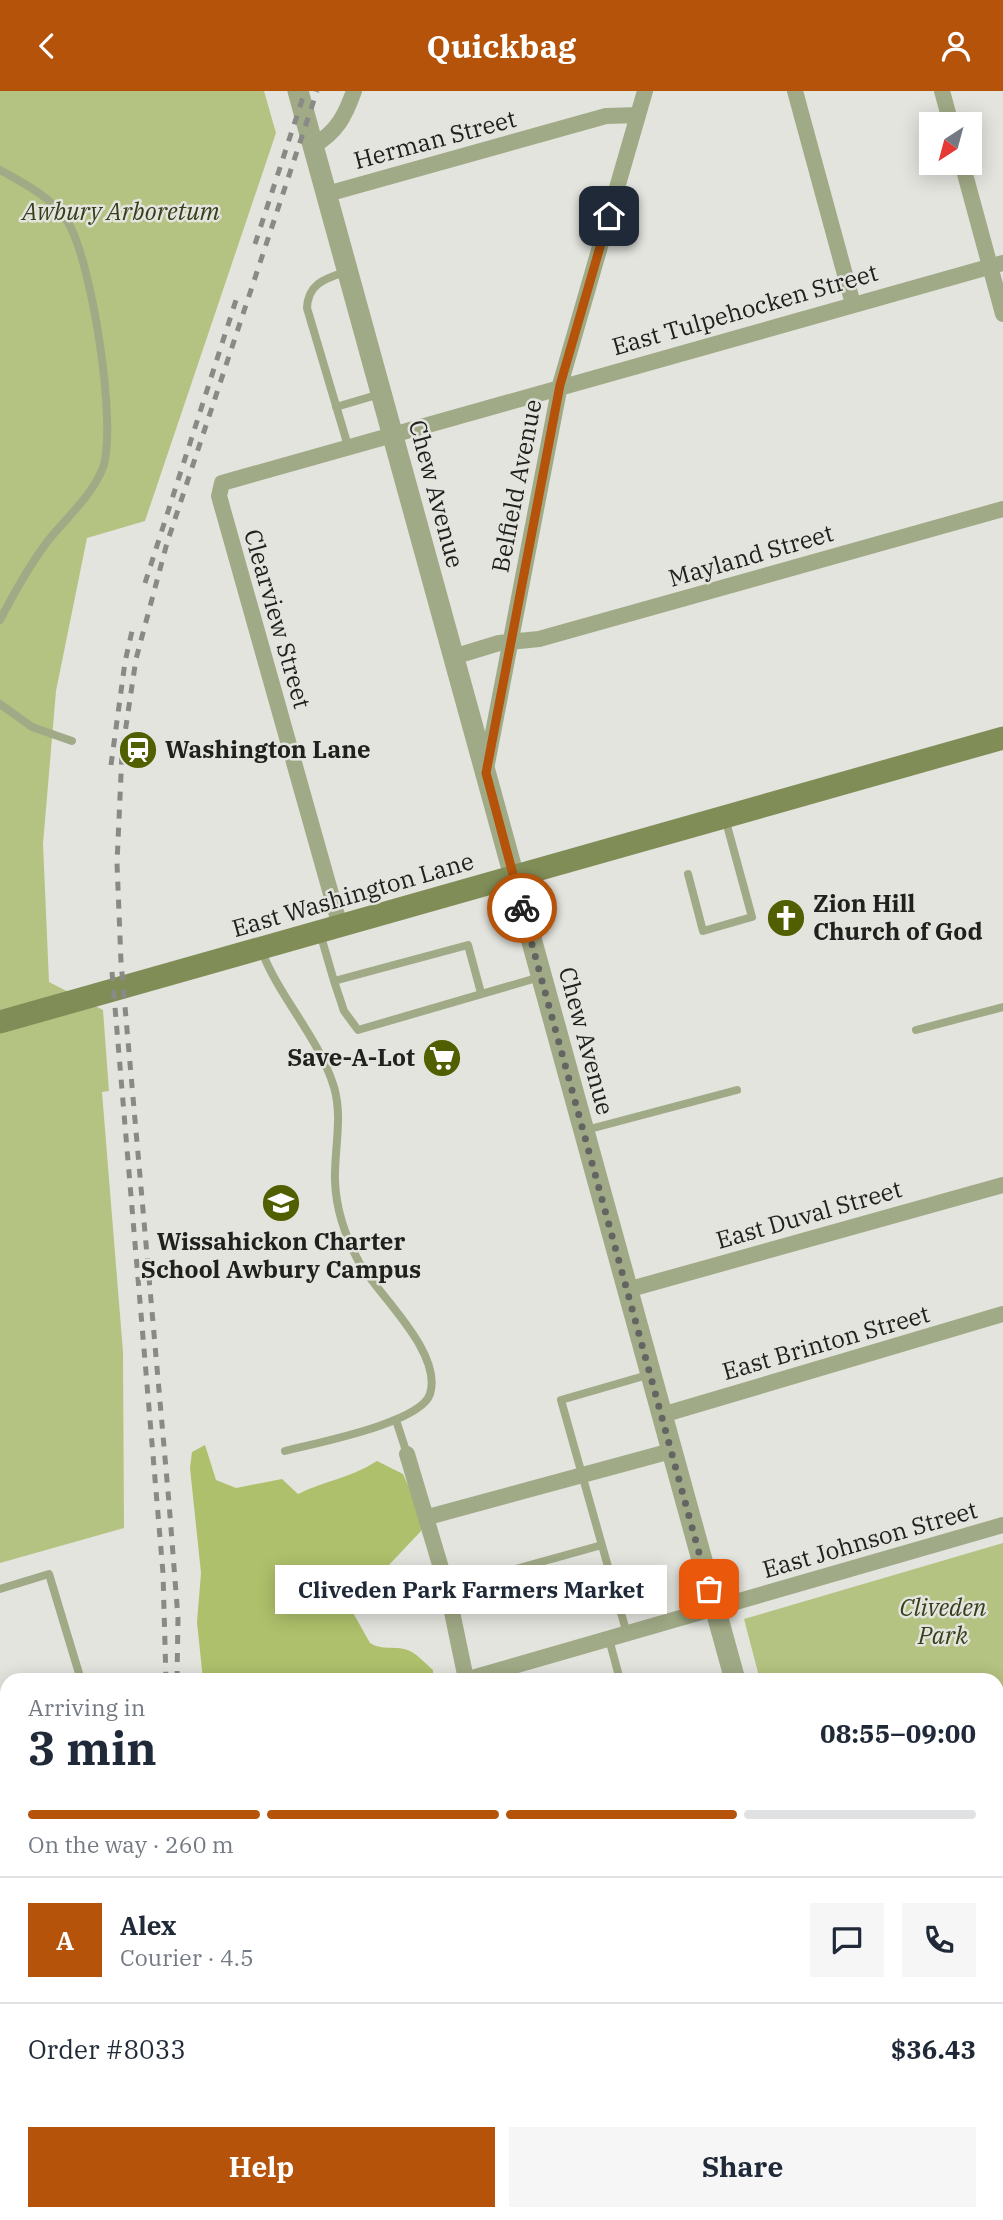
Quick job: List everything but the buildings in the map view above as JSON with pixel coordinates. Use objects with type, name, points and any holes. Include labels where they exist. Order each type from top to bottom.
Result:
[{"type":"main road","name":"East Washington Lane","points":[[0,1022],[1003,738]]},
{"type":"street","name":"Chew Avenue","points":[[298,91],[732,1673]]},
{"type":"street","points":[[313,146],[328,138],[342,121],[354,91]]},
{"type":"street","name":"Belfield Avenue","points":[[486,773],[560,385],[645,91]]},
{"type":"street","points":[[795,91],[853,304]]},
{"type":"street","points":[[942,91],[948,112]]},
{"type":"street","name":"Herman Street","points":[[327,194],[606,116],[638,115]]},
{"type":"street","points":[[966,175],[996,265],[1003,314]]},
{"type":"street","name":"East Tulpehocken Street","points":[[219,486],[225,480],[996,265]]},
{"type":"street","name":"Clearview Street","points":[[219,486],[219,496],[330,929]]},
{"type":"street","name":"Mayland Street","points":[[453,657],[511,642],[539,639],[1003,509]]},
{"type":"street","name":"East Duval Street","points":[[627,1290],[1003,1185]]},
{"type":"street","name":"East Brinton Street","points":[[662,1415],[1003,1314]]},
{"type":"street","points":[[428,1517],[671,1451]]},
{"type":"street","points":[[407,1454],[428,1517],[447,1588],[465,1673]]},
{"type":"street","name":"East Johnson Street","points":[[491,1673],[1003,1525]]},
{"type":"street","points":[[523,1664],[525,1673]]},
{"type":"lane","points":[[0,170],[53,204],[74,233],[98,335],[109,427],[105,461],[97,479],[46,544],[0,620]]},
{"type":"lane","points":[[348,271],[318,282],[307,297],[307,308],[348,446]]},
{"type":"lane","points":[[336,407],[381,393]]},
{"type":"lane","points":[[0,704],[32,727],[72,741]]},
{"type":"lane","points":[[688,874],[703,931],[752,917],[725,815]]},
{"type":"lane","points":[[330,929],[334,981],[344,1011],[358,1030],[542,977]]},
{"type":"lane","points":[[334,981],[468,944],[481,993]]},
{"type":"lane","points":[[261,949],[277,986],[308,1029],[334,1087],[338,1108],[335,1181],[337,1206],[347,1236],[360,1262],[408,1324],[430,1373],[430,1395],[423,1405],[396,1420],[285,1451]]},
{"type":"lane","points":[[916,1030],[1003,1007]]},
{"type":"lane","points":[[583,1131],[737,1090]]},
{"type":"lane","points":[[627,1634],[561,1400],[651,1374]]},
{"type":"lane","points":[[396,1420],[407,1454]]},
{"type":"lane","points":[[447,1588],[602,1545]]},
{"type":"lane","points":[[0,1589],[49,1574],[79,1673]]},
{"type":"lane","points":[[609,1639],[618,1673]]},
{"type":"green space","name":"Awbury Arboretum","points":[[0,91],[264,91],[276,133],[145,521],[87,538],[56,691],[43,844],[49,982],[103,1010],[109,1091],[102,1092],[123,1352],[124,1528],[0,1563]]},
{"type":"green space","points":[[205,1445],[216,1480],[236,1488],[282,1479],[298,1494],[377,1461],[403,1474],[422,1516],[421,1531],[388,1566],[348,1569],[337,1579],[338,1586],[370,1643],[379,1647],[405,1649],[433,1670],[433,1673],[202,1673],[197,1622],[201,1573],[190,1468],[192,1452]]},
{"type":"green space","name":"Cliveden Park","points":[[1003,1543],[1003,1673],[758,1673],[744,1619]]},
{"type":"railway","points":[[255,244],[305,91]]},
{"type":"railway","points":[[177,1673],[178,1618],[169,1503],[121,962],[117,863],[122,753],[136,659],[167,543],[317,91]]},
{"type":"railway","points":[[145,583],[237,297]]},
{"type":"railway","points":[[111,765],[125,662],[132,631]]},
{"type":"railway","points":[[112,972],[163,1573],[166,1673]]},
{"type":"way so far","points":[[522,908],[709,1589]]},
{"type":"place","name":"Washington Lane","points":[[138,750]]},
{"type":"place","name":"Zion Hill Church of God","points":[[786,918]]},
{"type":"place","name":"Save-A-Lot","points":[[442,1058]]},
{"type":"place","name":"Wissahickon Charter School Awbury Campus","points":[[281,1203]]},
{"type":"place","name":"Cliveden Park Farmers Market","points":[[709,1589]]},
{"type":"route","points":[[522,908],[486,773],[560,385],[609,216]]}]
